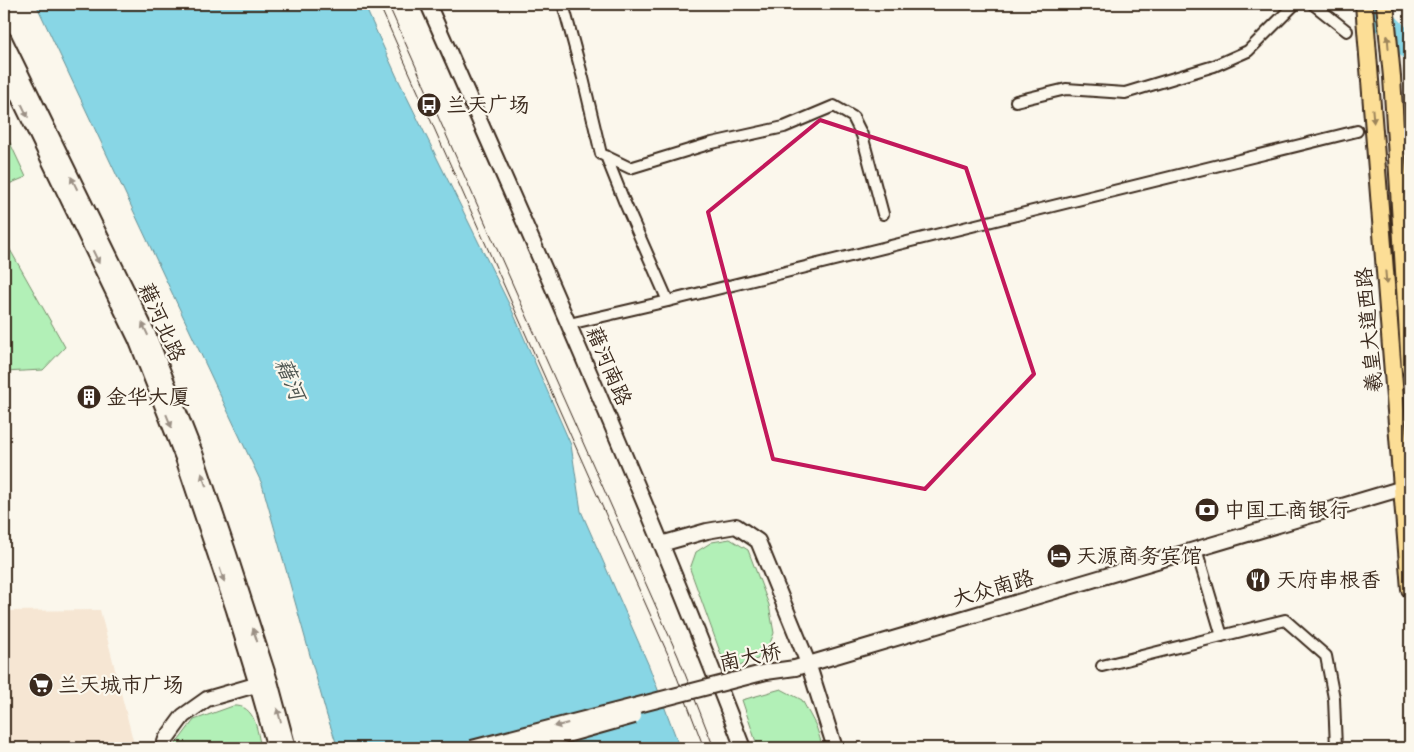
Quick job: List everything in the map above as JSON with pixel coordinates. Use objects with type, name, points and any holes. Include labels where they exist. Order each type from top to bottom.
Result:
[{"type":"main road","name":"藉河南路","points":[[428,4],[569,324],[697,628],[743,748]]},
{"type":"main road","name":"羲皇大道西路","points":[[1364,4],[1407,487],[1410,589]]},
{"type":"main road","name":"羲皇大道西路","points":[[1385,5],[1392,77],[1410,368]]},
{"type":"main road","name":"藉河北路","points":[[4,39],[148,334],[195,453],[229,554],[264,683],[275,748]]},
{"type":"main road","name":"藉河北路","points":[[4,67],[136,339],[183,458],[288,748]]},
{"type":"main road","name":"大众南路","points":[[802,666],[1407,487]]},
{"type":"main road","points":[[662,544],[707,531],[736,526],[758,541],[802,666],[835,748]]},
{"type":"main road","name":"南大桥","points":[[472,748],[757,674],[802,666]]},
{"type":"main road","name":"南大桥","points":[[520,748],[802,666]]},
{"type":"main road","points":[[163,748],[166,739],[183,716],[207,699],[264,683]]},
{"type":"street","points":[[563,4],[584,78],[601,154],[630,168],[712,143],[784,127],[834,106],[853,117],[862,135],[883,214]]},
{"type":"street","points":[[1016,101],[1066,89],[1125,93],[1214,66],[1248,51],[1293,6],[1290,4]]},
{"type":"street","points":[[1313,4],[1347,31]]},
{"type":"street","points":[[569,324],[1356,131]]},
{"type":"street","points":[[606,156],[668,301]]},
{"type":"street","points":[[1196,549],[1222,636]]},
{"type":"street","points":[[1102,666],[1285,620],[1326,656],[1334,698],[1336,748]]},
{"type":"highlighted area","points":[[820,120],[966,168],[1034,374],[925,489],[773,459],[708,212]]},
{"type":"shaded area","points":[[100,610],[135,748],[4,748],[4,611]]},
{"type":"green space","points":[[4,130],[26,177],[4,186]]},
{"type":"green space","points":[[4,239],[65,347],[43,370],[4,372]]},
{"type":"green space","points":[[730,539],[748,550],[769,605],[774,633],[765,656],[727,671],[690,569],[696,552],[712,542]]},
{"type":"green space","points":[[781,689],[802,700],[816,726],[823,748],[758,748],[742,700]]},
{"type":"green space","points":[[233,706],[247,709],[251,714],[261,748],[173,748],[194,720]]},
{"type":"water","name":"藉河","points":[[36,4],[364,4],[397,77],[511,308],[571,445],[581,511],[649,666],[680,748],[338,748],[327,716],[262,484]]},
{"type":"waterway","points":[[1367,4],[1410,48]]},
{"type":"tram line","points":[[379,4],[670,659],[704,748]]},
{"type":"tram line","points":[[388,4],[678,656],[714,748]]},
{"type":"place","name":"兰天广场","points":[[429,105]]},
{"type":"place","name":"金华大厦","points":[[89,397]]},
{"type":"place","name":"中国工商银行","points":[[1207,510]]},
{"type":"place","name":"天源商务宾馆","points":[[1059,556]]},
{"type":"place","name":"天府串根香","points":[[1258,580]]},
{"type":"place","name":"兰天城市广场","points":[[41,685]]}]
